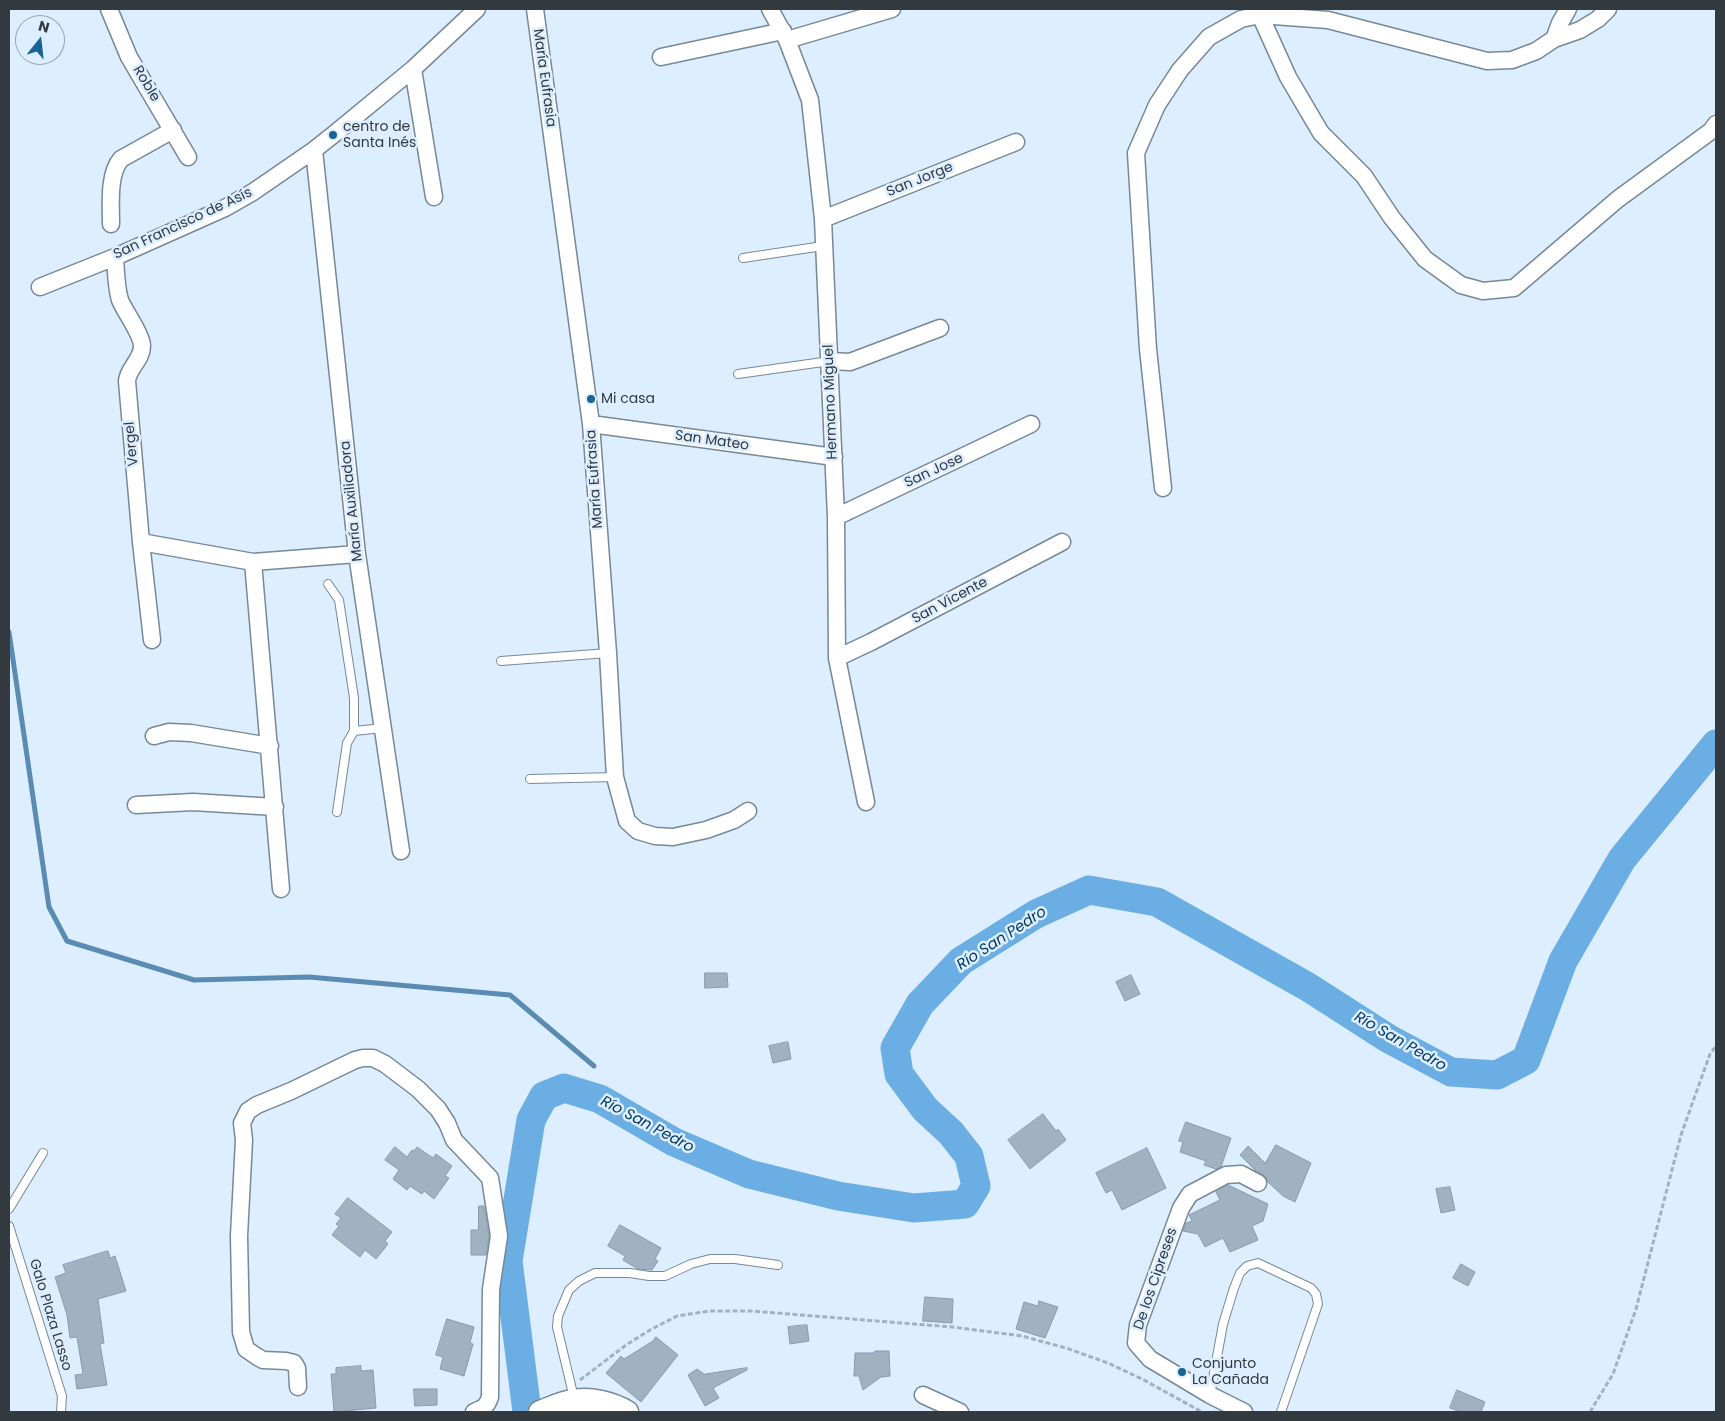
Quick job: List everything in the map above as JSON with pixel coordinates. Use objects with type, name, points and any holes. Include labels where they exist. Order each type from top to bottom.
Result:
[{"type":"street","name":"Roble","points":[[109,9],[129,57],[188,157]]},
{"type":"street","name":"San Francisco de Asís","points":[[40,287],[115,257],[225,208],[253,192],[314,150],[414,69],[477,9]]},
{"type":"street","name":"María Eufrasia","points":[[535,9],[591,424],[615,777],[626,821],[638,831],[655,836],[672,837],[706,830],[734,820],[748,811]]},
{"type":"street","name":"Hermano Miguel","points":[[770,9],[785,36],[810,100],[823,218],[830,361],[836,517],[837,658],[866,802]]},
{"type":"street","points":[[661,57],[785,36],[892,9]]},
{"type":"street","points":[[1554,39],[1568,9]]},
{"type":"street","points":[[1163,488],[1148,349],[1136,153],[1157,105],[1180,70],[1209,37],[1241,19],[1260,15],[1330,14],[1487,61],[1512,60],[1536,51],[1554,39],[1580,30],[1598,19],[1608,9]]},
{"type":"street","points":[[1260,15],[1288,77],[1321,133],[1364,176],[1392,218],[1425,259],[1461,285],[1483,292],[1514,288],[1618,199],[1711,132],[1716,124]]},
{"type":"street","points":[[414,69],[434,197]]},
{"type":"street","points":[[111,224],[112,178],[117,164],[121,159],[173,130]]},
{"type":"street","name":"San Jorge","points":[[823,218],[1016,142]]},
{"type":"street","name":"María Auxiliadora","points":[[314,150],[358,554],[401,852]]},
{"type":"street","name":"Vergel","points":[[115,257],[118,291],[121,301],[142,344],[140,357],[128,376],[127,381],[141,542],[152,640]]},
{"type":"street","points":[[830,361],[850,362],[940,328]]},
{"type":"street","name":"San Mateo","points":[[591,424],[834,457]]},
{"type":"street","name":"San Jose","points":[[836,517],[1031,424]]},
{"type":"street","points":[[141,542],[253,562],[358,554]]},
{"type":"street","name":"San Vicente","points":[[837,658],[872,642],[1062,542]]},
{"type":"street","points":[[253,562],[282,889]]},
{"type":"street","points":[[154,736],[169,732],[190,732],[270,746]]},
{"type":"street","points":[[136,805],[194,802],[274,807]]},
{"type":"street","points":[[298,1387],[297,1368],[294,1363],[263,1360],[256,1356],[246,1349],[241,1332],[239,1236],[244,1140],[242,1122],[248,1111],[257,1105],[355,1060],[373,1058],[385,1064],[418,1089],[438,1109],[447,1123],[454,1140],[490,1178],[499,1236],[491,1289],[490,1397],[488,1405],[474,1412]]},
{"type":"street","name":"De los Cipreses","points":[[1244,1412],[1210,1395],[1150,1359],[1136,1343],[1138,1325],[1181,1208],[1190,1194],[1226,1175],[1241,1174],[1258,1183]]},
{"type":"street","points":[[923,1395],[960,1412]]},
{"type":"street","points":[[559,1405],[601,1402],[618,1406],[627,1412]]},
{"type":"lane","points":[[743,258],[824,246]]},
{"type":"lane","points":[[738,374],[830,361]]},
{"type":"lane","points":[[328,584],[339,600],[354,698],[354,731],[347,743],[337,812]]},
{"type":"lane","points":[[502,661],[608,653]]},
{"type":"lane","points":[[354,731],[383,728]]},
{"type":"lane","points":[[530,779],[615,777]]},
{"type":"lane","points":[[9,1210],[43,1153]]},
{"type":"lane","name":"Galo Plaza Lasso","points":[[9,1226],[62,1396],[61,1412]]},
{"type":"lane","points":[[559,1405],[558,1316],[569,1290],[579,1281],[595,1273],[665,1276],[691,1264],[710,1259],[735,1259],[778,1265]]},
{"type":"lane","points":[[1210,1395],[1223,1324],[1234,1288],[1240,1273],[1247,1266],[1258,1263],[1311,1288],[1316,1294],[1318,1304],[1280,1412]]},
{"type":"path","points":[[1590,1412],[1613,1374],[1626,1340],[1636,1309],[1681,1135],[1710,1054],[1716,1046]]},
{"type":"path","points":[[559,1405],[574,1384],[626,1345],[677,1316],[709,1311],[750,1311],[952,1327],[1022,1336],[1066,1348],[1108,1364],[1144,1380],[1202,1412]]},
{"type":"building","points":[[705,973],[727,973],[728,987],[705,988]]},
{"type":"building","points":[[1131,975],[1140,994],[1125,1001],[1116,982]]},
{"type":"building","points":[[788,1042],[791,1059],[773,1063],[769,1046]]},
{"type":"building","points":[[1043,1114],[1056,1131],[1058,1129],[1066,1140],[1030,1169],[1008,1140]]},
{"type":"building","points":[[1186,1122],[1231,1138],[1221,1167],[1216,1169],[1204,1165],[1206,1161],[1180,1152],[1183,1142],[1179,1141]]},
{"type":"building","points":[[1276,1145],[1311,1163],[1295,1202],[1283,1196],[1268,1182],[1266,1177],[1255,1170],[1240,1155],[1248,1146],[1265,1163]]},
{"type":"building","points":[[395,1147],[407,1157],[417,1147],[433,1158],[436,1154],[452,1166],[445,1176],[449,1178],[434,1199],[424,1191],[422,1194],[410,1186],[407,1190],[393,1179],[399,1170],[385,1160]]},
{"type":"building","points":[[1147,1148],[1166,1188],[1122,1210],[1112,1190],[1106,1193],[1096,1173]]},
{"type":"building","points":[[1228,1185],[1268,1204],[1263,1221],[1252,1226],[1258,1240],[1230,1252],[1223,1238],[1205,1247],[1198,1234],[1183,1231],[1186,1223],[1192,1221],[1189,1215],[1220,1200],[1216,1192]]},
{"type":"building","points":[[1450,1187],[1455,1210],[1441,1213],[1436,1189]]},
{"type":"building","points":[[348,1198],[392,1232],[385,1241],[388,1244],[376,1259],[365,1250],[360,1257],[332,1235],[339,1226],[336,1224],[341,1218],[335,1214]]},
{"type":"building","points":[[479,1206],[484,1206],[489,1236],[486,1255],[471,1255],[471,1230],[478,1230]]},
{"type":"building","points":[[620,1225],[661,1248],[655,1259],[658,1261],[652,1270],[638,1269],[623,1260],[625,1256],[608,1246]]},
{"type":"building","points":[[108,1251],[110,1258],[115,1256],[126,1291],[98,1299],[104,1343],[100,1344],[107,1385],[77,1389],[75,1375],[83,1374],[77,1337],[70,1338],[67,1315],[55,1277],[66,1273],[63,1265]]},
{"type":"building","points":[[1461,1264],[1475,1272],[1468,1286],[1453,1278]]},
{"type":"building","points":[[925,1297],[953,1299],[952,1323],[923,1321]]},
{"type":"building","points":[[1039,1301],[1058,1307],[1045,1338],[1016,1329],[1024,1302],[1038,1306]]},
{"type":"building","points":[[447,1319],[474,1327],[470,1343],[473,1344],[464,1376],[440,1369],[443,1357],[436,1355]]},
{"type":"building","points":[[807,1325],[809,1341],[790,1344],[788,1327]]},
{"type":"building","points":[[656,1337],[678,1355],[641,1402],[606,1373],[621,1356],[624,1359],[653,1341]]},
{"type":"building","points":[[875,1351],[889,1351],[890,1376],[881,1377],[863,1390],[859,1376],[854,1376],[855,1353],[875,1353]]},
{"type":"building","points":[[361,1366],[361,1371],[373,1370],[376,1408],[334,1412],[331,1374],[336,1374],[336,1368]]},
{"type":"building","points":[[747,1368],[747,1370],[713,1388],[719,1398],[705,1406],[688,1375],[697,1369],[704,1374]]},
{"type":"building","points":[[414,1389],[437,1389],[437,1405],[415,1406]]},
{"type":"building","points":[[1457,1390],[1485,1402],[1481,1412],[1461,1412],[1450,1408]]},
{"type":"waterway","points":[[9,632],[49,907],[67,941],[194,980],[309,977],[510,995],[594,1066]]},
{"type":"waterway","name":"Río San Pedro","points":[[527,1412],[508,1261],[531,1120],[544,1096],[564,1088],[600,1099],[674,1142],[749,1174],[838,1196],[914,1208],[965,1204],[976,1186],[969,1156],[951,1133],[925,1109],[899,1074],[895,1048],[920,1004],[961,961],[1036,914],[1089,890],[1157,902],[1308,987],[1389,1039],[1451,1072],[1497,1075],[1526,1060],[1563,961],[1622,859],[1716,744]]},
{"type":"place","name":"centro de Santa Inés","points":[[333,135]]},
{"type":"place","name":"Mi casa","points":[[591,399]]},
{"type":"place","name":"Conjunto La Cañada","points":[[1182,1372]]}]
